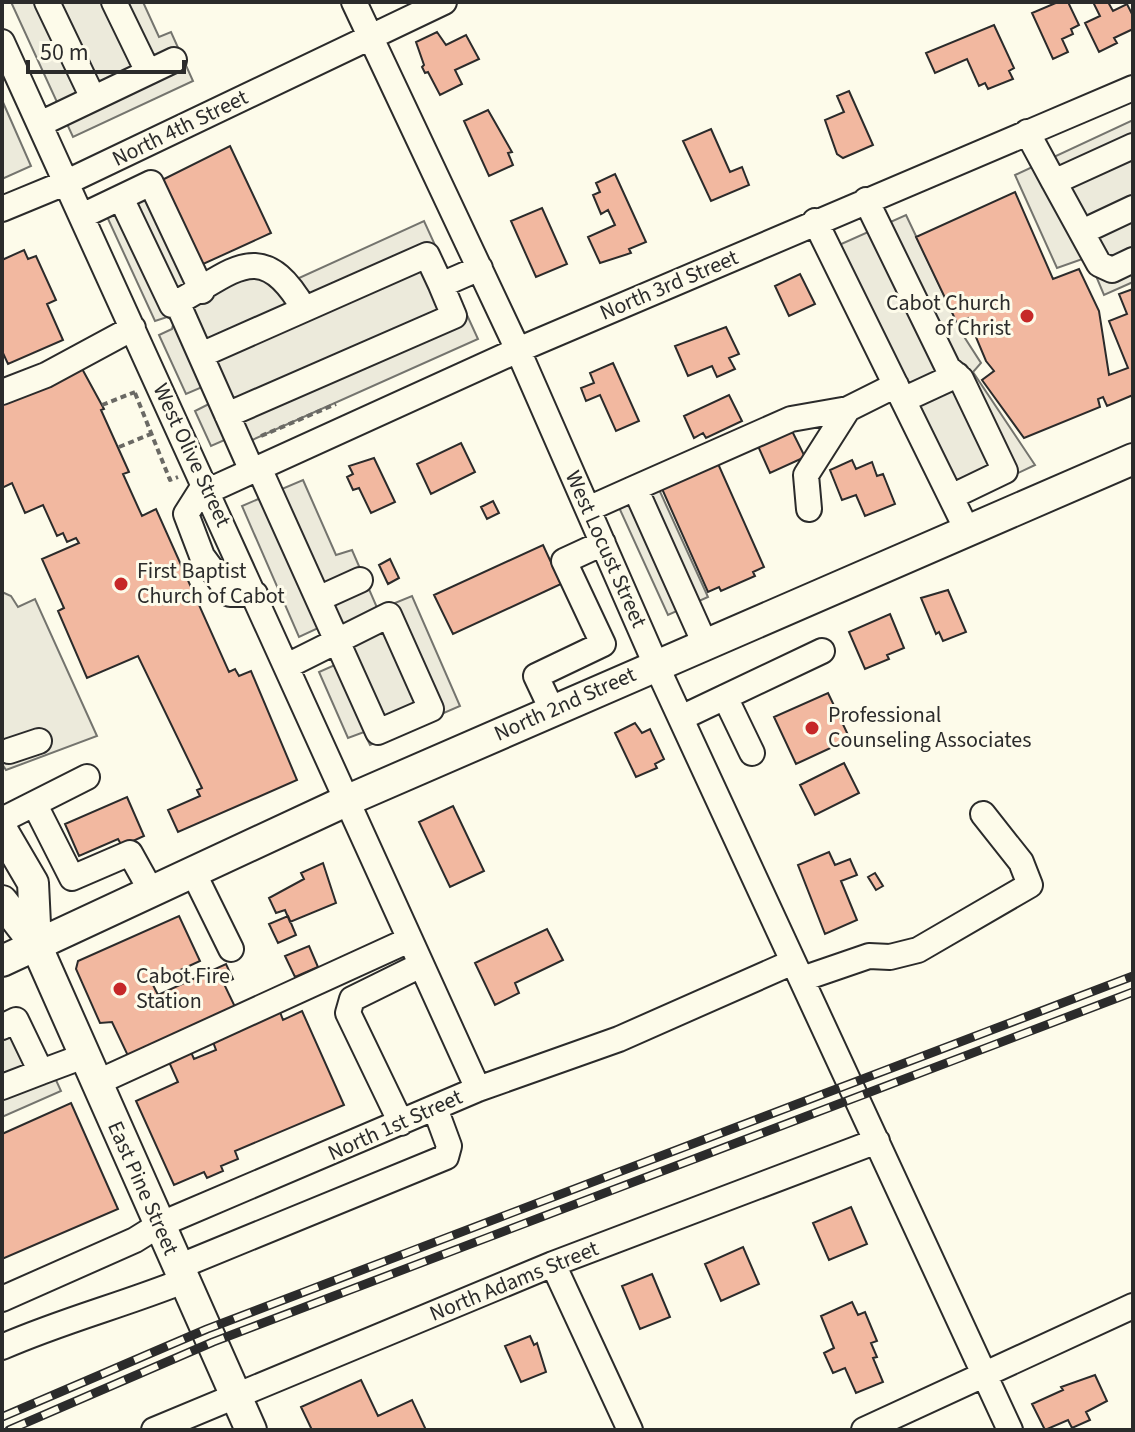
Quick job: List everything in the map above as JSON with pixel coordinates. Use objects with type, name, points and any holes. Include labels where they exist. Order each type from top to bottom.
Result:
[{"type":"main road","name":"North 2nd Street","points":[[2,961],[150,889],[348,800],[1133,459]]},
{"type":"main road","points":[[2,830],[33,883],[36,945]]},
{"type":"main road","points":[[2,901],[36,945]]},
{"type":"main road","name":"East Pine Street","points":[[36,945],[251,1430]]},
{"type":"street","points":[[47,2],[93,98]]},
{"type":"street","points":[[114,2],[148,72]]},
{"type":"street","name":"West Locust Street","points":[[354,2],[518,350],[656,665],[986,1372],[1010,1430]]},
{"type":"street","name":"North 4th Street","points":[[4,201],[65,183],[444,2]]},
{"type":"street","name":"West Olive Street","points":[[2,42],[206,488]]},
{"type":"street","points":[[40,124],[174,60]]},
{"type":"street","name":"North 3rd Street","points":[[206,488],[256,470],[518,350],[815,221],[1133,88]]},
{"type":"street","points":[[1027,132],[1105,269],[1133,260]]},
{"type":"street","points":[[1054,182],[1133,146]]},
{"type":"street","points":[[82,216],[151,183],[202,291]]},
{"type":"street","points":[[121,198],[172,305],[202,291],[217,291],[243,279],[251,268],[270,268],[280,273],[304,309]]},
{"type":"street","points":[[866,200],[948,368],[957,375],[1005,471],[951,497]]},
{"type":"street","points":[[1082,232],[1133,208]]},
{"type":"street","points":[[815,221],[967,530]]},
{"type":"street","points":[[201,355],[427,255],[441,285],[454,316],[227,415]]},
{"type":"street","points":[[441,285],[480,268]]},
{"type":"street","points":[[177,302],[241,445],[318,599],[338,644],[378,732],[431,709],[389,615],[338,644],[287,666]]},
{"type":"street","points":[[2,392],[46,375],[133,328]]},
{"type":"street","points":[[588,509],[791,419],[848,409],[957,375]]},
{"type":"street","points":[[809,509],[806,475],[848,409]]},
{"type":"street","points":[[206,488],[186,514],[202,556],[230,594],[255,594],[478,1089]]},
{"type":"street","points":[[635,488],[705,644]]},
{"type":"street","points":[[552,710],[536,676],[603,644],[564,561],[603,543]]},
{"type":"street","points":[[318,599],[360,580]]},
{"type":"street","points":[[681,718],[822,651]]},
{"type":"street","points":[[725,697],[752,753]]},
{"type":"street","points":[[4,747],[39,741]]},
{"type":"street","points":[[2,820],[87,777]]},
{"type":"street","points":[[35,805],[72,878],[130,853],[150,889]]},
{"type":"street","name":"North 1st Street","points":[[2,1299],[135,1240],[159,1225],[478,1089],[798,971],[869,956],[890,957],[918,950],[1030,885],[1021,862],[983,814]]},
{"type":"street","points":[[192,870],[231,949]]},
{"type":"street","points":[[2,1087],[41,1072],[90,1069],[409,940]]},
{"type":"street","points":[[401,1123],[348,1013],[352,999],[421,965]]},
{"type":"street","points":[[2,1027],[16,1020],[41,1072]]},
{"type":"street","points":[[2,1347],[74,1316],[104,1310],[446,1157],[449,1146],[435,1108]]},
{"type":"street","name":"North Adams Street","points":[[154,1430],[234,1394],[553,1264],[877,1141]]},
{"type":"street","points":[[553,1264],[630,1430]]},
{"type":"street","points":[[864,1430],[1133,1306]]},
{"type":"path","points":[[102,405],[135,392]]},
{"type":"path","points":[[241,445],[336,404]]},
{"type":"path","points":[[119,447],[151,434]]},
{"type":"shaded area","points":[[11,2],[143,2],[159,37],[171,32],[193,81],[73,137]]},
{"type":"shaded area","points":[[2,100],[31,166],[2,179]]},
{"type":"shaded area","points":[[1133,120],[1133,282],[1104,295],[1088,257],[1057,268],[1015,175]]},
{"type":"shaded area","points":[[149,174],[197,280],[271,259],[289,268],[297,279],[424,221],[478,339],[241,445],[245,431],[211,446],[195,411],[209,404],[202,387],[186,394],[159,335],[172,329],[174,321],[167,317],[155,321],[98,197]]},
{"type":"shaded area","points":[[906,215],[963,335],[981,363],[973,372],[1035,465],[961,500],[839,245]]},
{"type":"shaded area","points":[[303,480],[336,555],[352,550],[378,610],[412,596],[460,706],[370,745],[364,732],[348,738],[319,672],[335,665],[318,628],[299,637],[242,506]]},
{"type":"shaded area","points":[[657,485],[708,597],[668,615],[617,503]]},
{"type":"shaded area","points":[[2,592],[11,596],[18,607],[35,599],[97,736],[6,770],[2,764]]},
{"type":"shaded area","points":[[2,1014],[29,1021],[61,1091],[2,1117]]},
{"type":"building","points":[[1058,2],[1068,2],[1079,25],[1071,29],[1073,34],[1062,39],[1068,52],[1053,59],[1032,13]]},
{"type":"building","points":[[1093,2],[1108,2],[1113,11],[1127,4],[1133,16],[1133,29],[1114,38],[1117,43],[1099,52],[1085,23],[1100,16]]},
{"type":"building","points":[[994,25],[1014,68],[1009,71],[1013,79],[988,89],[985,83],[979,86],[967,59],[935,73],[926,53]]},
{"type":"building","points":[[437,32],[446,45],[466,35],[479,59],[455,70],[462,84],[440,95],[422,67],[424,65],[416,42]]},
{"type":"building","points":[[849,91],[873,145],[843,158],[837,154],[825,120],[844,112],[837,96]]},
{"type":"building","points":[[488,110],[512,152],[508,153],[513,165],[489,176],[464,121]]},
{"type":"building","points":[[711,129],[730,172],[742,167],[749,185],[711,201],[683,141]]},
{"type":"building","points":[[230,146],[271,233],[201,265],[162,180]]},
{"type":"building","points":[[615,174],[646,242],[629,249],[631,253],[600,263],[588,237],[615,225],[608,210],[601,214],[593,195],[600,192],[596,183]]},
{"type":"building","name":"Cabot Church of Christ","points":[[1015,192],[1053,279],[1079,269],[1099,311],[1109,375],[1128,368],[1109,321],[1127,314],[1119,294],[1133,289],[1133,395],[1107,406],[1103,397],[1098,399],[1100,407],[1024,438],[982,380],[994,371],[986,361],[968,318],[957,323],[916,237]]},
{"type":"building","points":[[542,208],[567,264],[536,277],[511,221]]},
{"type":"building","points":[[24,250],[28,259],[36,256],[56,300],[47,304],[63,340],[8,364],[2,351],[2,260]]},
{"type":"building","points":[[800,274],[815,304],[789,316],[775,286]]},
{"type":"building","points":[[726,327],[739,354],[729,358],[735,369],[717,377],[712,366],[688,376],[675,346]]},
{"type":"building","points":[[613,363],[639,421],[616,431],[600,395],[586,401],[581,388],[594,383],[590,373]]},
{"type":"building","name":"First Baptist Church of Cabot","points":[[80,365],[104,409],[101,410],[129,472],[123,474],[142,516],[156,509],[229,672],[235,669],[239,676],[251,671],[297,780],[178,832],[168,810],[200,796],[197,790],[202,788],[138,656],[87,678],[58,611],[64,608],[42,559],[79,543],[76,538],[67,542],[63,533],[57,536],[43,505],[25,513],[12,483],[2,488],[2,400]]},
{"type":"building","points":[[729,395],[742,421],[706,438],[703,433],[694,438],[684,416]]},
{"type":"building","points":[[792,431],[805,457],[770,473],[758,446]]},
{"type":"building","points":[[461,443],[475,472],[431,494],[417,464]]},
{"type":"building","points":[[715,457],[764,567],[753,572],[755,576],[721,591],[719,587],[708,592],[659,482]]},
{"type":"building","points":[[374,458],[395,502],[371,513],[359,488],[353,490],[347,477],[353,474],[349,466]]},
{"type":"building","points":[[852,460],[856,469],[872,462],[877,476],[883,474],[895,504],[865,516],[856,495],[842,500],[830,470]]},
{"type":"building","points":[[493,501],[499,513],[487,519],[481,507]]},
{"type":"building","points":[[543,545],[561,584],[453,634],[434,595]]},
{"type":"building","points":[[390,559],[399,578],[388,584],[379,565]]},
{"type":"building","points":[[948,590],[966,632],[943,641],[939,632],[936,634],[921,598]]},
{"type":"building","points":[[890,614],[904,648],[887,655],[889,659],[865,669],[849,632]]},
{"type":"building","name":"Professional Counseling Associates","points":[[828,693],[850,739],[796,764],[774,717]]},
{"type":"building","points":[[635,723],[642,733],[650,729],[664,759],[655,764],[657,768],[636,777],[615,733]]},
{"type":"building","points":[[844,763],[859,793],[815,815],[800,785]]},
{"type":"building","points":[[127,797],[144,836],[122,846],[118,839],[79,856],[65,824]]},
{"type":"building","points":[[453,806],[484,871],[450,887],[419,822]]},
{"type":"building","points":[[829,852],[835,865],[850,859],[857,875],[841,881],[857,920],[825,934],[798,865]]},
{"type":"building","points":[[323,863],[336,903],[290,922],[285,910],[276,913],[269,898],[304,879],[301,873]]},
{"type":"building","points":[[875,873],[883,886],[876,890],[868,877]]},
{"type":"building","name":"Cabot Fire Station","points":[[179,916],[200,961],[152,983],[158,995],[226,964],[233,979],[224,984],[237,1011],[130,1060],[112,1022],[100,1023],[76,969],[78,961]]},
{"type":"building","points":[[288,916],[296,935],[278,943],[269,924]]},
{"type":"building","points":[[547,929],[563,960],[515,983],[519,993],[495,1005],[475,963]]},
{"type":"building","points":[[309,946],[318,967],[295,977],[285,956]]},
{"type":"building","points":[[302,1011],[344,1105],[235,1151],[238,1159],[221,1166],[223,1171],[207,1178],[204,1172],[174,1185],[136,1101],[178,1082],[169,1062],[191,1052],[194,1059],[216,1050],[213,1042],[280,1012],[283,1020]]},
{"type":"building","points":[[71,1103],[118,1209],[2,1259],[2,1134]]},
{"type":"building","points":[[851,1207],[867,1244],[829,1260],[813,1223]]},
{"type":"building","points":[[743,1247],[759,1284],[721,1301],[705,1264]]},
{"type":"building","points":[[652,1274],[670,1317],[640,1329],[622,1286]]},
{"type":"building","points":[[852,1302],[858,1315],[865,1312],[877,1341],[871,1343],[877,1357],[873,1358],[883,1382],[856,1393],[845,1368],[833,1373],[824,1353],[834,1348],[821,1316]]},
{"type":"building","points":[[530,1336],[534,1345],[537,1343],[546,1372],[521,1382],[505,1346]]},
{"type":"building","points":[[1095,1375],[1107,1401],[1086,1412],[1090,1420],[1072,1428],[1068,1420],[1045,1430],[1032,1404],[1063,1390],[1061,1387]]},
{"type":"building","points":[[361,1380],[378,1416],[412,1400],[426,1430],[312,1430],[301,1407]]},
{"type":"railway","points":[[2,1417],[207,1329],[1133,976]]},
{"type":"railway","points":[[9,1430],[213,1342],[1133,992]]},
{"type":"place","name":"Cabot Church of Christ","points":[[1027,316]]},
{"type":"place","name":"First Baptist Church of Cabot","points":[[121,584]]},
{"type":"place","name":"Professional Counseling Associates","points":[[812,728]]},
{"type":"place","name":"Cabot Fire Station","points":[[120,989]]}]
